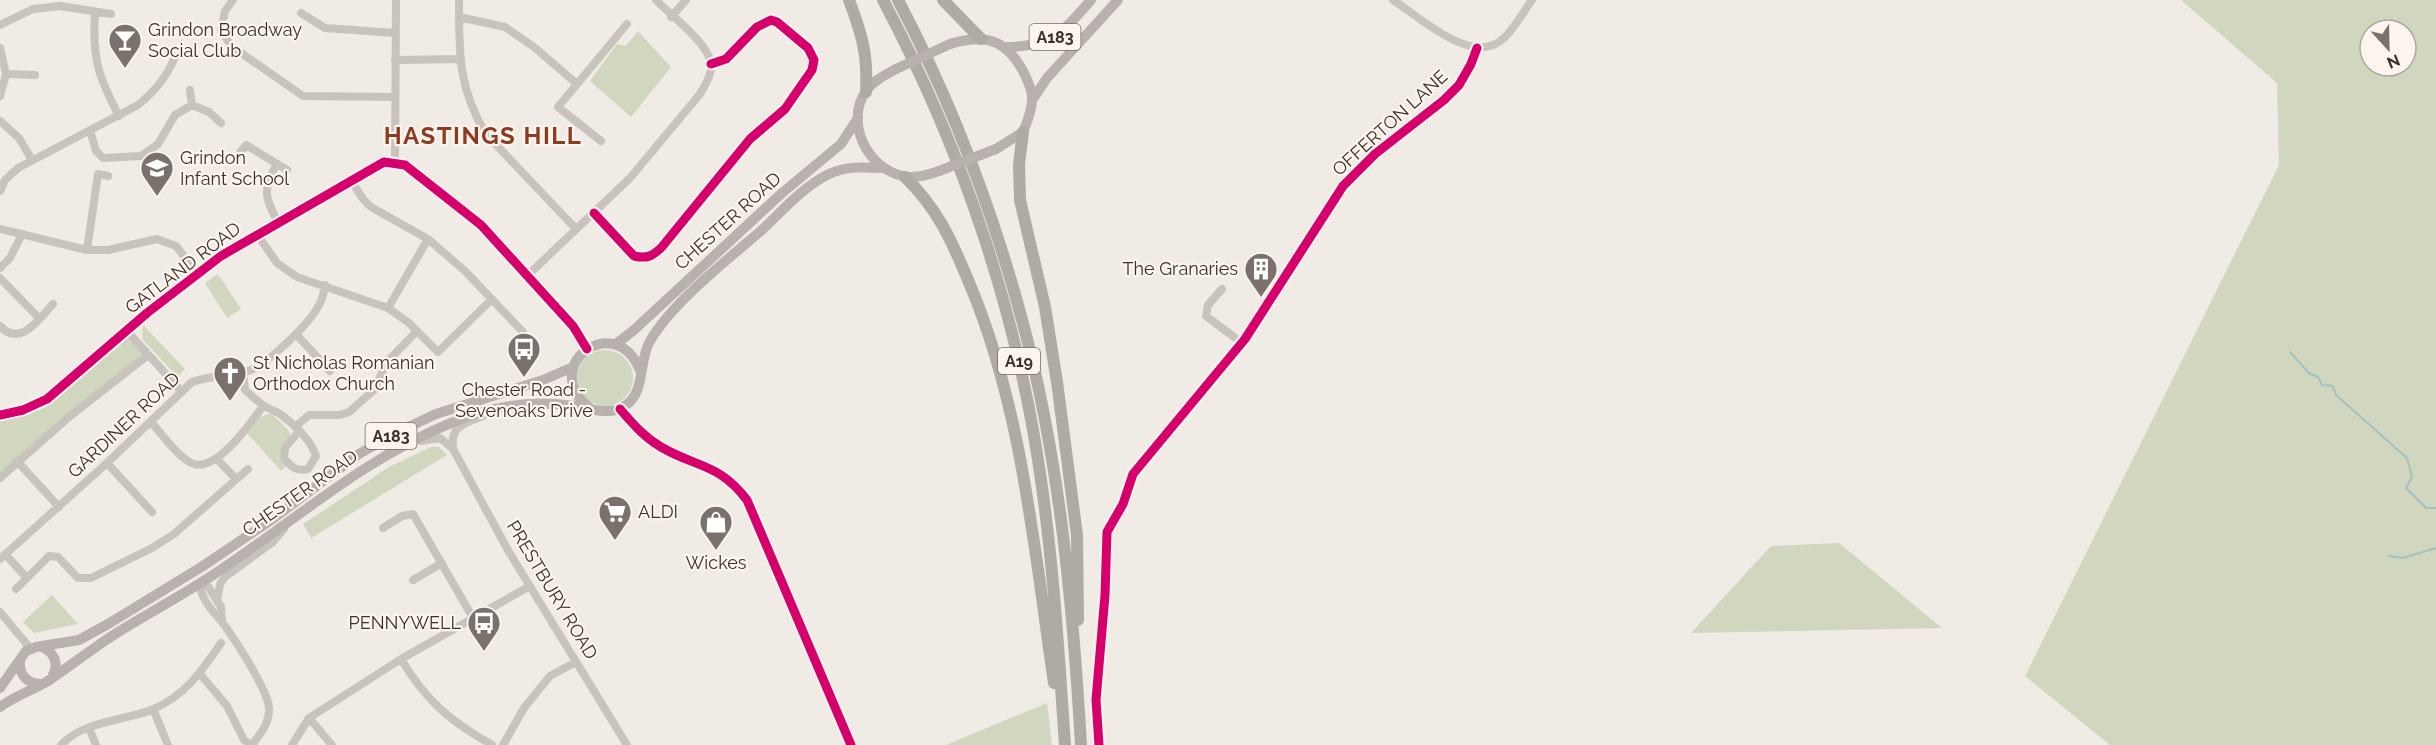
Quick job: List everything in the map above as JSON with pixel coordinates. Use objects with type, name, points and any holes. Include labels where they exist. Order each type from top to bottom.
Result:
[{"type":"highway","points":[[849,0],[863,40],[867,65],[866,92]]},
{"type":"highway","name":"A19","points":[[884,0],[940,118],[975,211],[1001,291],[1018,358],[1042,484],[1050,550],[1064,745]]},
{"type":"highway","name":"A19","points":[[898,0],[952,113],[974,168],[1025,331],[1053,468],[1065,552],[1081,745]]},
{"type":"highway","points":[[943,0],[981,39]]},
{"type":"highway","points":[[1023,132],[1019,164],[1020,200],[1045,307],[1077,535],[1079,709]]},
{"type":"highway","points":[[904,177],[932,206],[956,249],[982,312],[994,351],[1012,420],[1064,745]]},
{"type":"main road","name":"A183","points":[[1005,46],[1025,47],[1046,42],[1063,32],[1091,0]]},
{"type":"main road","name":"A183","points":[[1033,99],[1047,78],[1118,0]]},
{"type":"main road","points":[[966,39],[981,39],[1005,46],[1017,59],[1028,81],[1033,99],[1023,132],[996,149],[926,175],[904,177],[882,168],[862,144],[858,118],[866,92],[879,79],[896,69],[950,44],[966,39]]},
{"type":"main road","name":"CHESTER ROAD","points":[[36,648],[79,640],[193,573],[274,518],[359,454],[396,433],[436,414],[543,380],[573,367],[579,356],[598,344],[616,344],[782,193],[840,144],[858,118]]},
{"type":"main road","name":"CHESTER ROAD","points":[[0,707],[200,583],[290,522],[366,466],[405,444],[454,422],[520,404],[546,402],[599,411],[620,409],[634,398],[640,385],[640,370],[650,340],[694,290],[814,183],[844,169],[882,168]]},
{"type":"main road","points":[[616,344],[628,350],[635,358],[640,370]]},
{"type":"main road","points":[[573,367],[573,386],[581,401],[590,408]]},
{"type":"main road","points":[[193,573],[200,583]]},
{"type":"main road","points":[[0,688],[20,661],[36,648],[52,653],[56,669],[53,675]]},
{"type":"main road","points":[[20,661],[19,667],[24,678],[33,684],[40,684]]},
{"type":"street","points":[[233,0],[225,11],[221,30],[231,46],[303,96],[395,98]]},
{"type":"street","points":[[396,0],[395,162],[405,165],[481,225],[573,326],[587,349]]},
{"type":"street","points":[[459,0],[463,85],[477,118],[486,134],[576,229]]},
{"type":"street","points":[[528,275],[630,178],[709,80],[711,64],[708,55],[697,39],[671,17],[656,0]]},
{"type":"street","points":[[671,17],[686,0]]},
{"type":"street","points":[[1393,0],[1455,41],[1477,48],[1488,47],[1505,38],[1532,0]]},
{"type":"street","points":[[0,25],[33,4],[111,14]]},
{"type":"street","points":[[95,12],[96,64],[101,80],[119,116]]},
{"type":"street","points":[[301,13],[325,28],[395,33]]},
{"type":"street","points":[[459,17],[505,27],[534,47],[577,84]]},
{"type":"street","points":[[594,213],[634,256],[651,257],[750,139],[785,109],[812,70],[814,60],[808,48],[777,22],[771,20],[762,22],[726,59],[711,64]]},
{"type":"street","points":[[601,141],[558,107],[627,24]]},
{"type":"street","points":[[0,48],[6,74],[0,96]]},
{"type":"street","name":"OFFERTON LANE","points":[[1242,343],[1343,186],[1375,154],[1444,100],[1459,85],[1477,48]]},
{"type":"street","points":[[0,190],[5,180],[18,168],[119,116],[154,92],[168,73],[175,57]]},
{"type":"street","points":[[395,60],[461,59]]},
{"type":"street","points":[[6,74],[36,75]]},
{"type":"street","points":[[190,90],[192,105]]},
{"type":"street","points":[[90,130],[96,151],[103,158],[141,156],[158,144],[175,115],[192,105]]},
{"type":"street","points":[[192,105],[210,112],[221,123]]},
{"type":"street","points":[[0,121],[19,138],[32,160]]},
{"type":"street","points":[[237,158],[246,145],[287,170]]},
{"type":"street","name":"GATLAND ROAD","points":[[0,415],[23,410],[47,399],[221,256],[384,162],[395,162]]},
{"type":"street","points":[[276,165],[266,186],[267,202],[278,222]]},
{"type":"street","points":[[87,250],[98,174],[108,176]]},
{"type":"street","points":[[351,180],[371,207],[428,239],[465,271],[523,332]]},
{"type":"street","points":[[0,229],[87,250],[108,250],[157,239],[176,246],[198,274]]},
{"type":"street","points":[[0,268],[10,258],[22,234]]},
{"type":"street","points":[[257,234],[277,262],[297,277],[388,308],[417,331],[438,352],[492,299]]},
{"type":"street","points":[[388,308],[428,239]]},
{"type":"street","points":[[0,278],[39,318]]},
{"type":"street","name":"GARDINER ROAD","points":[[2,556],[59,507],[192,382],[207,376],[243,372],[258,366],[296,334],[320,303],[325,285]]},
{"type":"street","points":[[1219,372],[1242,343],[1206,316],[1208,305],[1221,289]]},
{"type":"street","points":[[0,326],[7,333],[26,332],[53,304]]},
{"type":"street","points":[[127,331],[182,392]]},
{"type":"street","points":[[243,372],[245,390],[263,406],[281,415],[297,429],[314,447],[316,456],[308,469],[301,471],[291,467],[284,458],[285,448],[297,429],[309,415],[340,415],[349,412],[374,390],[387,362],[417,331]]},
{"type":"street","points":[[296,334],[330,371]]},
{"type":"street","points":[[0,478],[17,461],[148,355]]},
{"type":"street","points":[[151,422],[178,453],[194,465],[217,459],[244,432],[263,406]]},
{"type":"street","points":[[453,449],[452,438],[457,428],[497,409]]},
{"type":"street","points":[[620,409],[643,435],[662,448],[721,473],[736,485],[747,500],[851,745]]},
{"type":"street","points":[[405,444],[441,438],[453,449]]},
{"type":"street","name":"PRESTBURY ROAD","points":[[453,449],[530,586],[627,745]]},
{"type":"street","points":[[217,459],[236,479]]},
{"type":"street","points":[[17,461],[59,507]]},
{"type":"street","points":[[107,463],[152,512]]},
{"type":"street","points":[[16,589],[49,556],[58,557],[78,578],[91,578],[152,548],[174,534],[248,469]]},
{"type":"street","points":[[383,528],[402,516],[413,514],[472,618]]},
{"type":"street","points":[[217,601],[220,584],[225,577],[273,542],[290,522]]},
{"type":"street","points":[[2,556],[27,578]]},
{"type":"street","points":[[413,580],[442,563]]},
{"type":"street","points":[[200,674],[227,706],[243,740],[252,745],[265,728],[269,708],[265,691],[200,591],[200,583],[207,585],[221,607],[222,622]]},
{"type":"street","points":[[292,745],[309,718],[402,659],[530,586]]},
{"type":"street","points":[[0,612],[36,648]]},
{"type":"street","points":[[61,745],[89,728],[153,709],[184,691],[200,674],[220,643]]},
{"type":"street","points":[[402,659],[417,686],[442,710],[464,729],[492,745]]},
{"type":"street","points":[[503,745],[524,708],[550,676],[576,662]]},
{"type":"street","points":[[153,709],[168,745]]},
{"type":"street","points":[[309,718],[332,745]]},
{"type":"street","points":[[89,728],[96,745]]},
{"type":"green space","points":[[2181,0],[2436,0],[2436,745],[2110,745],[2025,676],[2279,165],[2277,83]]},
{"type":"green space","points":[[638,31],[671,67],[631,117],[590,81],[617,44],[626,46]]},
{"type":"green space","points":[[218,274],[241,309],[227,318],[205,283]]},
{"type":"green space","points":[[143,325],[185,369],[178,377],[142,339]]},
{"type":"green space","points":[[127,331],[148,355],[0,478],[0,415],[47,399]]},
{"type":"green space","points":[[605,350],[616,352],[625,358],[631,367],[633,378],[631,389],[625,398],[616,404],[605,406],[594,404],[585,398],[579,389],[577,378],[579,367],[585,358],[594,352]]},
{"type":"green space","points":[[272,414],[290,432],[286,466],[281,471],[247,433],[260,417]]},
{"type":"green space","points":[[431,447],[439,447],[447,455],[311,538],[303,524],[389,467]]},
{"type":"green space","points":[[1839,543],[1942,628],[1691,633],[1771,546]]},
{"type":"green space","points":[[52,595],[78,624],[34,633],[23,622]]},
{"type":"green space","points":[[1047,703],[1052,745],[946,745]]},
{"type":"waterway","points":[[2290,352],[2309,373],[2318,377],[2322,385],[2333,386],[2336,395],[2407,458],[2412,477],[2406,488],[2426,508],[2436,508]]},
{"type":"waterway","points":[[2388,556],[2403,558],[2436,548]]},
{"type":"cycle path","points":[[594,213],[634,256],[646,257],[655,253],[750,139],[785,109],[812,70],[814,60],[808,48],[777,22],[771,20],[757,27],[726,59],[711,64]]},
{"type":"cycle path","points":[[1099,745],[1096,700],[1105,595],[1107,532],[1123,504],[1133,474],[1245,339],[1343,186],[1375,154],[1444,100],[1459,85],[1477,48]]},
{"type":"cycle path","points":[[0,415],[23,410],[47,399],[147,313],[221,256],[384,162],[405,165],[481,225],[573,326],[587,349]]},
{"type":"cycle path","points":[[620,409],[639,430],[655,443],[727,479],[747,500],[851,745]]},
{"type":"place","name":"Grindon Broadway Social Club","points":[[125,69]]},
{"type":"place","name":"Grindon Infant School","points":[[157,197]]},
{"type":"place","name":"The Granaries","points":[[1261,298]]},
{"type":"place","name":"Chester Road - Sevenoaks Drive","points":[[524,378]]},
{"type":"place","name":"St Nicholas Romanian Orthodox Church","points":[[230,402]]},
{"type":"place","name":"ALDI","points":[[615,541]]},
{"type":"place","name":"Wickes","points":[[716,551]]},
{"type":"place","name":"PENNYWELL","points":[[484,652]]},
{"type":"district","name":"HASTINGS HILL","points":[[483,136]]}]
